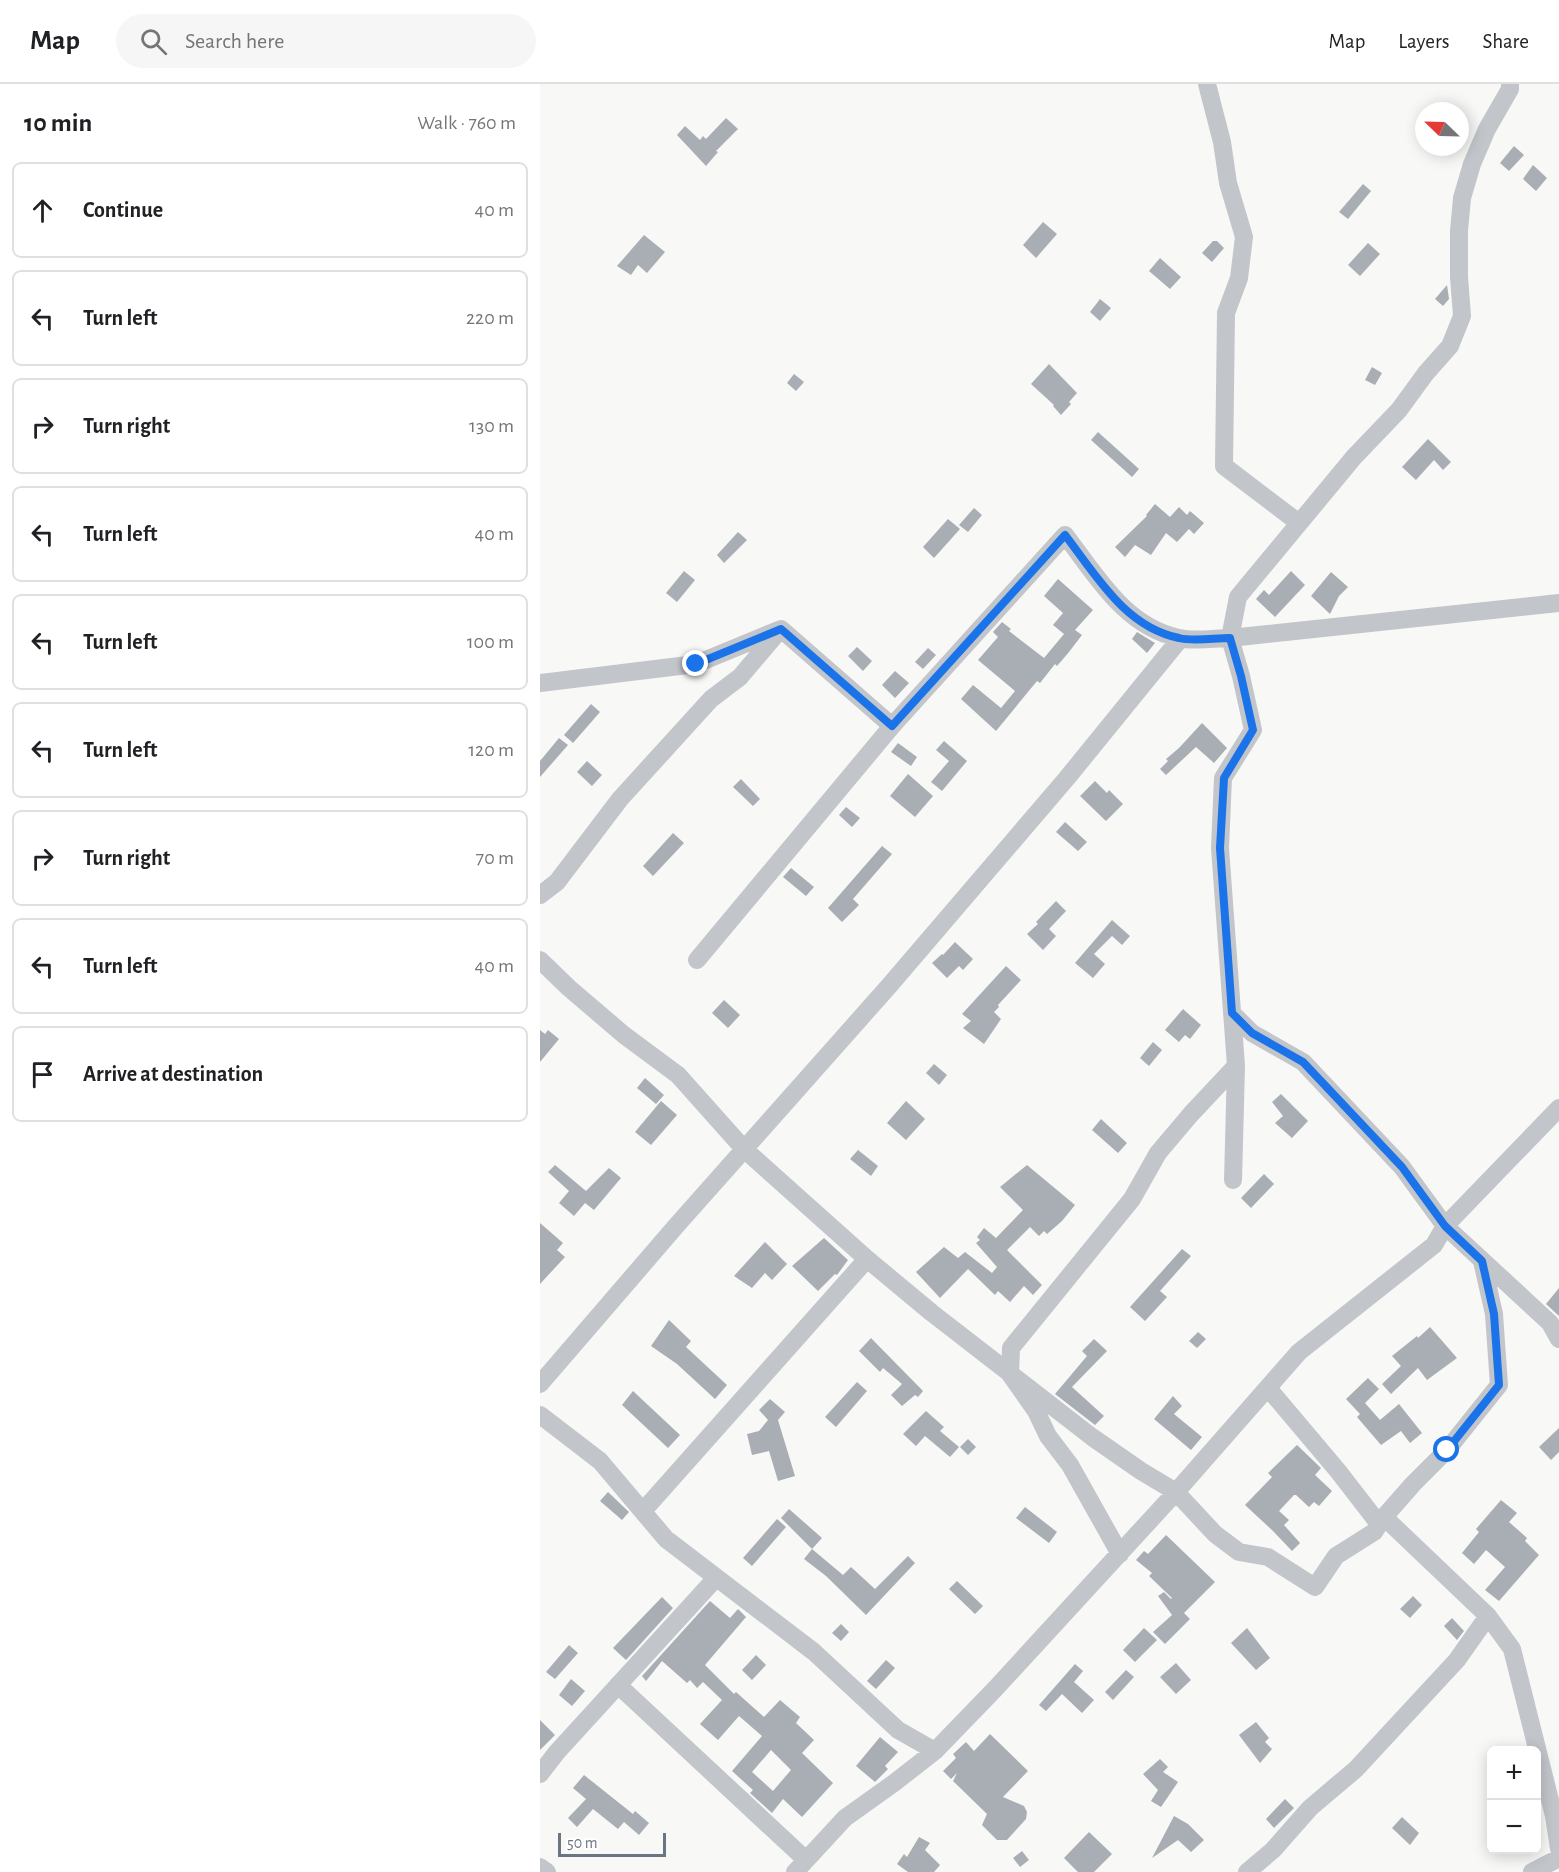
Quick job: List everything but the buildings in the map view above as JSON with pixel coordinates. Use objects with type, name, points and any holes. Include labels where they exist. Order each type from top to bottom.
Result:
[{"type":"street","points":[[1207,84],[1222,142],[1228,183],[1244,237],[1239,278],[1226,313],[1224,466],[1299,523]]},
{"type":"street","points":[[1233,1180],[1236,1066],[1220,848],[1224,778],[1253,730],[1230,638],[1238,597],[1354,457],[1399,410],[1426,373],[1450,346],[1462,316],[1458,231],[1462,198],[1472,164],[1487,129],[1510,89],[1510,84]]},
{"type":"street","points":[[697,960],[892,726],[1065,535],[1122,608],[1147,626],[1180,639],[1230,638],[1559,603]]},
{"type":"street","points":[[540,683],[696,664],[781,629]]},
{"type":"street","points":[[781,629],[892,726]]},
{"type":"street","points":[[540,895],[557,882],[620,799],[711,699],[740,677],[781,629]]},
{"type":"street","points":[[540,1384],[1068,778],[1180,639]]},
{"type":"street","points":[[540,960],[624,1035],[678,1075],[744,1149],[867,1259],[1092,1437],[1141,1472],[1176,1492],[1215,1534],[1239,1552],[1268,1557],[1315,1587],[1336,1556],[1374,1532],[1381,1520],[1413,1484],[1447,1450],[1499,1385],[1494,1314],[1482,1261]]},
{"type":"street","points":[[1232,1013],[1252,1033],[1303,1062],[1402,1167],[1445,1226],[1550,1323],[1559,1339]]},
{"type":"street","points":[[1120,1554],[1070,1465],[1048,1436],[1036,1412],[1010,1374],[1011,1348],[1132,1199],[1158,1153],[1236,1066]]},
{"type":"street","points":[[618,1685],[800,1865],[845,1818],[894,1784],[934,1751],[1120,1554],[1299,1352],[1434,1245],[1445,1226],[1559,1108]]},
{"type":"street","points":[[643,1511],[867,1259]]},
{"type":"street","points":[[1268,1388],[1381,1520],[1488,1616],[1512,1649],[1554,1816],[1559,1849]]},
{"type":"street","points":[[540,1415],[600,1461],[666,1539],[814,1652],[898,1730],[934,1751]]},
{"type":"street","points":[[540,1774],[557,1752],[716,1578]]},
{"type":"street","points":[[1247,1872],[1273,1850],[1310,1808],[1356,1769],[1457,1660],[1488,1616]]},
{"type":"street","points":[[1532,1872],[1559,1858]]},
{"type":"street","points":[[540,1867],[547,1872]]},
{"type":"route","points":[[696,664],[781,629],[892,726],[1065,535],[1122,608],[1147,626],[1180,639],[1230,638],[1253,730],[1224,778],[1220,848],[1232,1013],[1252,1033],[1303,1062],[1402,1167],[1445,1226],[1482,1261],[1494,1314],[1499,1385],[1447,1450]]}]
